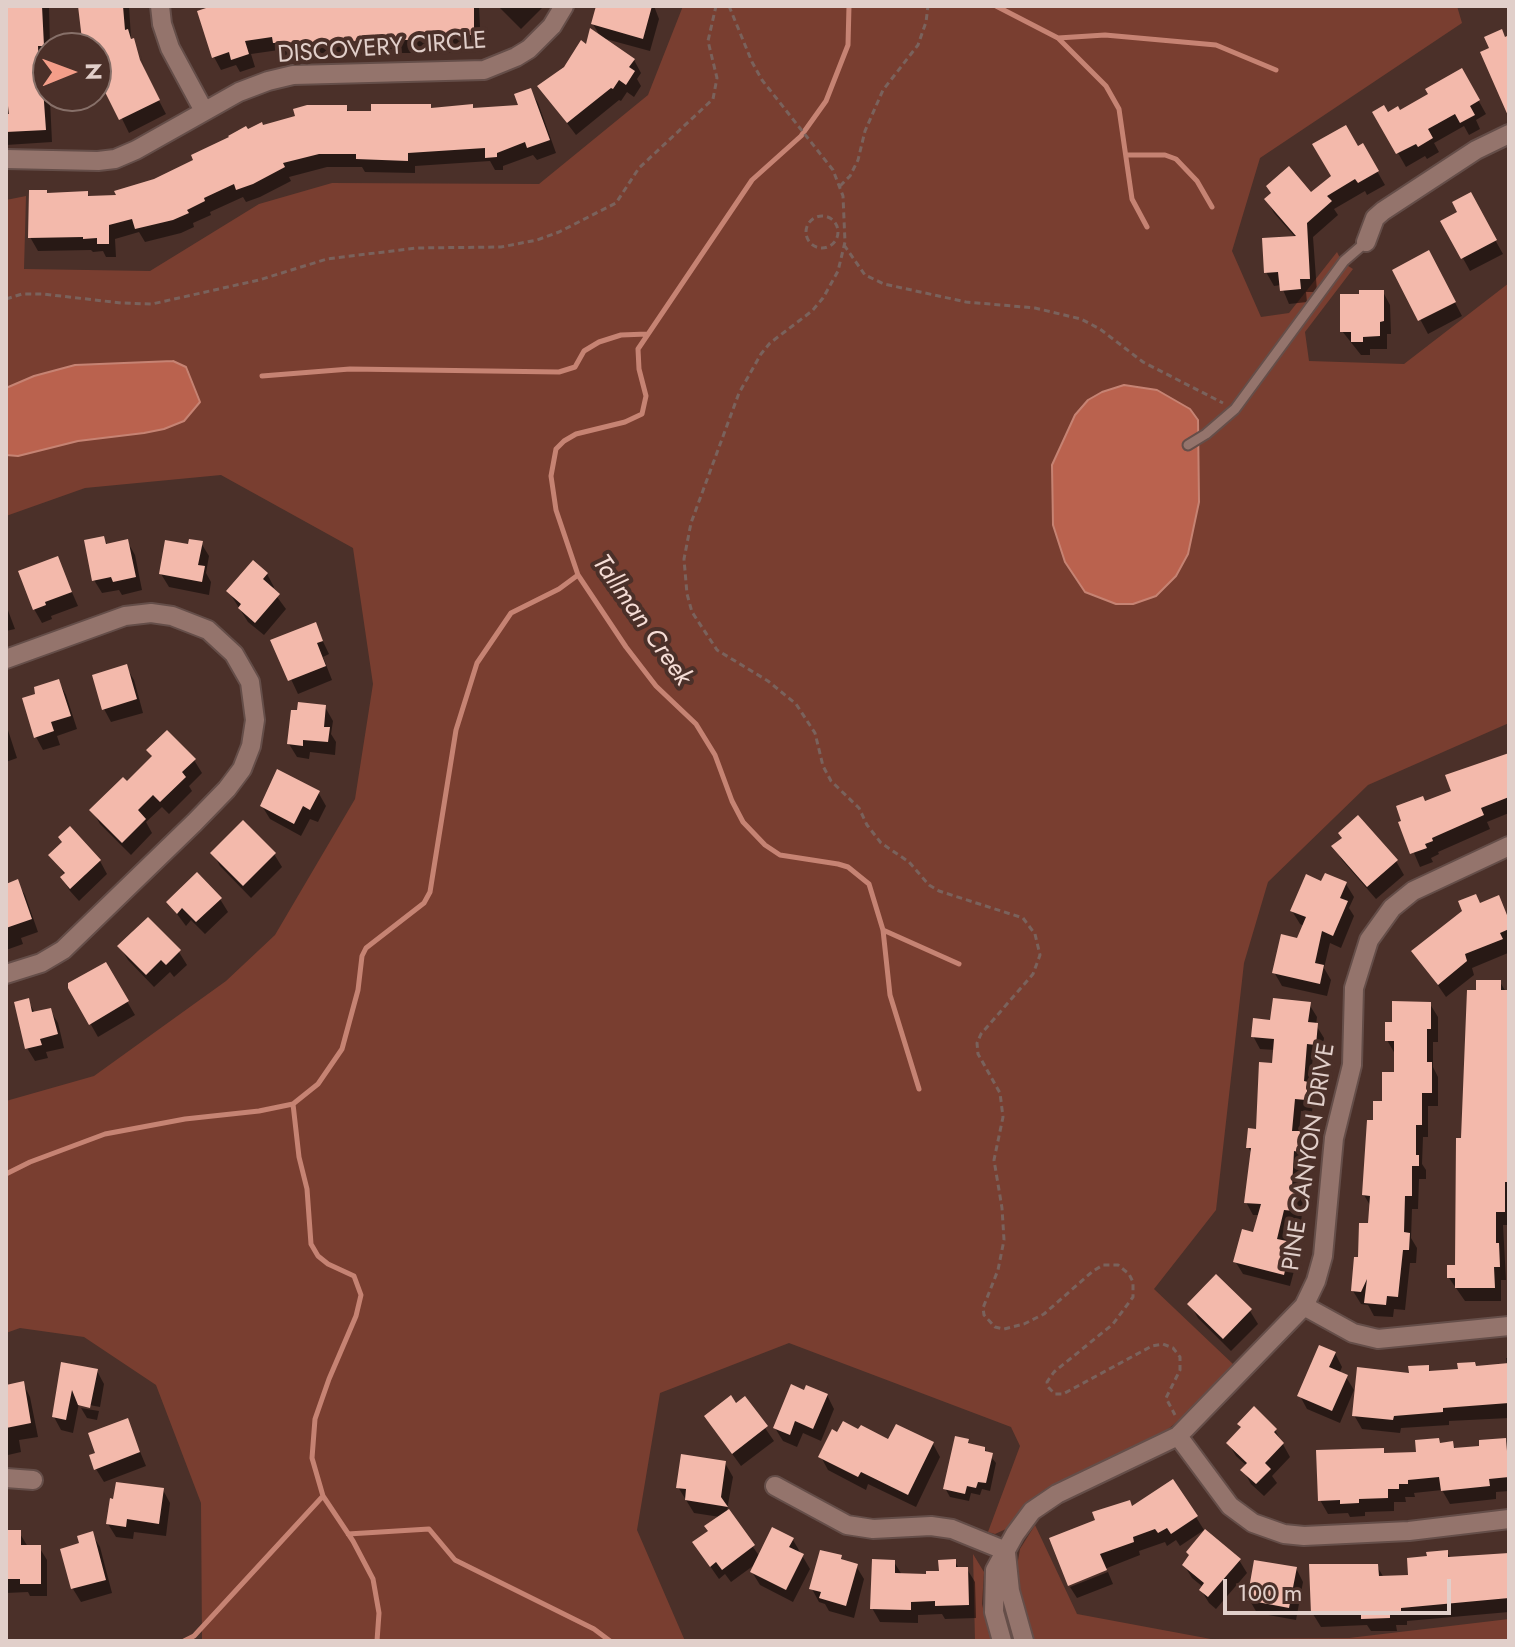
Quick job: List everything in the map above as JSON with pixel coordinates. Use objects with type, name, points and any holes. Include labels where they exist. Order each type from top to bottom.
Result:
[{"type":"street","points":[[160,6],[170,48],[204,111]]},
{"type":"street","name":"DISCOVERY CIRCLE","points":[[6,159],[107,161],[136,150],[204,111],[268,81],[293,75],[484,70],[529,49],[552,26],[564,6]]},
{"type":"street","points":[[1366,242],[1375,218],[1383,211],[1476,150],[1509,134]]},
{"type":"street","points":[[6,659],[125,616],[143,613],[172,616],[208,630],[234,654],[250,682],[255,720],[251,746],[242,769],[194,823],[69,945],[41,963],[6,974]]},
{"type":"street","name":"PINE CANYON DRIVE","points":[[1002,1641],[994,1612],[995,1570],[1023,1523],[1048,1499],[1179,1428],[1304,1306],[1323,1256],[1334,1138],[1352,1065],[1354,988],[1369,940],[1385,916],[1413,891],[1509,846]]},
{"type":"street","points":[[1304,1306],[1353,1333],[1378,1339],[1509,1326]]},
{"type":"street","points":[[1179,1428],[1230,1506],[1253,1523],[1284,1534],[1304,1536],[1409,1531],[1509,1519]]},
{"type":"street","points":[[6,1478],[33,1480]]},
{"type":"street","points":[[775,1486],[847,1525],[873,1529],[931,1526],[952,1529],[1006,1551],[1008,1582],[1024,1641]]},
{"type":"lane","points":[[1188,445],[1235,409],[1344,261],[1366,242]]},
{"type":"path","points":[[6,299],[22,294],[43,294],[152,304],[259,280],[327,259],[416,248],[501,247],[559,232],[616,203],[639,168],[713,99],[717,78],[708,41],[716,6]]},
{"type":"path","points":[[729,6],[762,80],[833,170],[845,211],[845,232],[838,271],[823,298],[812,311],[770,343],[752,367],[743,386],[691,523],[684,559],[692,612],[717,650],[768,681],[796,704],[815,733],[823,766],[831,781],[859,808],[881,843],[909,862],[929,885],[939,891],[1023,918],[1030,925],[1038,943],[1038,964],[1027,983],[981,1034],[977,1043],[978,1054],[1000,1093],[1003,1117],[994,1160],[1004,1240],[998,1270],[983,1308],[984,1315],[995,1327],[1004,1329],[1024,1324],[1044,1314],[1093,1271],[1103,1265],[1118,1265],[1133,1282],[1133,1297],[1113,1324],[1054,1372],[1047,1382],[1048,1387],[1055,1394],[1063,1394],[1152,1346],[1163,1344],[1173,1348],[1180,1357],[1180,1370],[1166,1398],[1179,1428]]},
{"type":"path","points":[[839,187],[850,176],[858,160],[865,131],[883,90],[918,45],[928,6]]},
{"type":"path","points":[[825,216],[834,221],[837,231],[831,245],[820,247],[808,239],[806,229],[810,220],[825,216]]},
{"type":"path","points":[[837,231],[845,232]]},
{"type":"path","points":[[844,245],[865,275],[884,284],[966,302],[1035,308],[1081,319],[1100,329],[1143,362],[1235,409]]},
{"type":"shaded area","points":[[683,6],[1457,6],[1462,23],[1260,158],[1232,251],[1261,317],[1289,313],[1337,252],[1342,262],[1353,269],[1305,332],[1309,361],[1404,364],[1509,283],[1509,723],[1368,785],[1268,882],[1244,963],[1216,1210],[1154,1289],[1234,1365],[1167,1430],[1044,1490],[1024,1506],[1006,1529],[995,1534],[988,1532],[1020,1446],[1011,1427],[789,1343],[660,1393],[637,1530],[685,1641],[202,1641],[201,1503],[156,1385],[84,1337],[20,1328],[6,1333],[6,1101],[94,1076],[226,981],[275,935],[355,799],[373,684],[353,548],[221,475],[85,488],[6,516],[6,200],[26,196],[24,269],[150,271],[259,204],[332,183],[539,184],[648,95]]},
{"type":"shaded area","points":[[173,361],[186,367],[200,402],[184,421],[144,433],[78,441],[18,456],[6,455],[6,388],[34,376],[75,365]]},
{"type":"shaded area","points":[[1124,385],[1157,390],[1190,409],[1198,420],[1199,502],[1188,554],[1176,576],[1156,596],[1133,604],[1116,604],[1085,592],[1065,562],[1053,525],[1052,465],[1075,415],[1088,400]]},
{"type":"shaded area","points":[[1035,1525],[1077,1614],[1211,1639],[1349,1638],[1509,1619],[1509,1641],[1032,1641],[1018,1597],[1016,1572],[1020,1549]]},
{"type":"shaded area","points":[[973,1554],[984,1572],[982,1604],[991,1641],[975,1641]]},
{"type":"building","points":[[6,6],[42,6],[43,32],[32,32],[32,112],[45,112],[46,130],[6,132],[6,114],[9,114]]},
{"type":"building","points":[[78,6],[123,6],[125,30],[128,29],[131,39],[134,38],[140,60],[160,100],[119,120],[112,106],[112,32],[81,32]]},
{"type":"building","points":[[212,6],[474,6],[474,35],[453,35],[453,40],[391,40],[391,36],[366,36],[366,41],[273,43],[272,37],[245,41],[249,54],[231,60],[229,52],[212,58],[197,11]]},
{"type":"building","points":[[596,6],[652,6],[643,39],[591,24]]},
{"type":"building","points":[[590,28],[635,59],[629,67],[635,71],[626,85],[619,80],[613,89],[567,123],[537,86],[564,67],[581,40],[586,44]]},
{"type":"building","points":[[1502,29],[1505,37],[1509,35],[1509,118],[1480,52],[1489,48],[1484,37]]},
{"type":"building","points":[[1462,68],[1480,100],[1470,106],[1475,115],[1460,123],[1455,114],[1428,129],[1433,138],[1396,154],[1372,112],[1384,105],[1388,112],[1398,106],[1400,110],[1428,94],[1425,89]]},
{"type":"building","points":[[531,88],[550,140],[527,148],[525,142],[497,153],[497,157],[485,158],[485,148],[408,153],[408,161],[356,159],[356,154],[319,154],[283,163],[285,167],[236,190],[234,184],[204,198],[205,201],[187,210],[189,213],[173,220],[135,229],[132,219],[109,225],[109,244],[97,244],[97,238],[28,238],[29,190],[47,190],[47,193],[88,191],[88,196],[116,195],[114,191],[154,179],[193,160],[191,155],[246,126],[248,129],[262,122],[263,125],[295,116],[293,109],[307,105],[347,105],[347,111],[371,111],[371,104],[431,104],[431,108],[473,104],[473,108],[518,105],[514,94]]},
{"type":"building","points":[[1346,125],[1358,146],[1363,143],[1379,171],[1358,183],[1355,179],[1327,196],[1332,201],[1307,223],[1310,279],[1300,279],[1301,289],[1280,291],[1278,272],[1264,273],[1262,238],[1296,236],[1264,199],[1271,193],[1266,186],[1289,166],[1311,192],[1331,176],[1312,144]]},
{"type":"building","points":[[1471,192],[1497,240],[1461,259],[1440,221],[1457,212],[1452,202]]},
{"type":"building","points":[[1429,250],[1456,302],[1418,321],[1392,270]]},
{"type":"building","points":[[1359,290],[1384,290],[1384,321],[1380,322],[1380,336],[1363,337],[1363,342],[1351,342],[1351,332],[1340,332],[1340,294],[1359,294]]},
{"type":"building","points":[[104,536],[106,544],[128,539],[136,577],[113,582],[111,577],[92,581],[84,540]]},
{"type":"building","points":[[189,539],[203,541],[198,565],[205,566],[202,582],[159,574],[165,540],[188,544]]},
{"type":"building","points":[[58,556],[72,592],[33,610],[18,571]]},
{"type":"building","points":[[253,560],[268,573],[263,579],[280,594],[255,623],[238,608],[241,604],[226,591]]},
{"type":"building","points":[[316,622],[323,641],[317,643],[326,666],[288,681],[270,640]]},
{"type":"building","points":[[127,664],[137,699],[102,710],[92,675]]},
{"type":"building","points":[[59,679],[71,716],[51,722],[54,731],[34,738],[22,698],[35,694],[34,687]]},
{"type":"building","points":[[298,702],[326,705],[324,727],[330,727],[328,742],[303,740],[303,746],[287,744],[291,710],[297,710]]},
{"type":"building","points":[[167,730],[196,759],[182,772],[186,777],[160,802],[153,795],[138,810],[146,819],[122,843],[89,810],[123,777],[127,781],[152,756],[146,750]]},
{"type":"building","points":[[1509,753],[1509,797],[1481,808],[1484,815],[1432,838],[1433,841],[1425,844],[1427,848],[1410,854],[1398,822],[1401,821],[1396,806],[1423,796],[1425,801],[1451,791],[1445,775]]},
{"type":"building","points":[[277,769],[320,791],[310,810],[303,806],[294,824],[260,806]]},
{"type":"building","points":[[1358,815],[1398,860],[1367,887],[1331,846],[1342,838],[1338,833]]},
{"type":"building","points":[[243,820],[276,853],[243,886],[210,853]]},
{"type":"building","points":[[70,826],[101,860],[70,889],[60,877],[65,873],[48,855],[62,842],[58,837]]},
{"type":"building","points":[[197,872],[222,898],[196,922],[182,908],[177,914],[166,902]]},
{"type":"building","points":[[1325,873],[1347,882],[1340,898],[1348,901],[1333,936],[1322,931],[1315,963],[1324,965],[1320,984],[1272,973],[1281,934],[1297,938],[1306,917],[1290,911],[1306,874],[1321,881]]},
{"type":"building","points":[[18,879],[32,919],[6,928],[6,884]]},
{"type":"building","points":[[1476,894],[1480,903],[1499,895],[1509,920],[1509,929],[1500,933],[1503,939],[1465,954],[1467,961],[1438,985],[1411,951],[1462,911],[1458,901]]},
{"type":"building","points":[[148,917],[181,950],[166,965],[161,960],[146,975],[117,946]]},
{"type":"building","points":[[106,962],[129,1001],[89,1025],[68,983]]},
{"type":"building","points":[[1476,980],[1501,980],[1501,990],[1509,990],[1509,1182],[1505,1182],[1505,1212],[1496,1212],[1500,1267],[1494,1267],[1495,1288],[1455,1288],[1455,1278],[1447,1278],[1447,1265],[1455,1265],[1456,1138],[1461,1138],[1467,990],[1476,990]]},
{"type":"building","points":[[29,998],[32,1012],[51,1008],[58,1034],[40,1039],[42,1045],[25,1049],[14,1002]]},
{"type":"building","points":[[1273,998],[1311,1002],[1308,1022],[1318,1023],[1316,1045],[1307,1044],[1306,1100],[1295,1099],[1292,1131],[1300,1131],[1299,1152],[1294,1151],[1292,1187],[1297,1188],[1295,1211],[1284,1210],[1277,1239],[1287,1241],[1283,1256],[1288,1257],[1284,1275],[1233,1262],[1242,1229],[1253,1232],[1261,1204],[1244,1203],[1251,1148],[1246,1148],[1248,1128],[1256,1129],[1259,1062],[1272,1063],[1274,1039],[1251,1037],[1253,1018],[1270,1020]]},
{"type":"building","points":[[1392,1001],[1431,1002],[1427,1062],[1432,1062],[1432,1093],[1422,1093],[1422,1125],[1416,1125],[1419,1166],[1412,1166],[1412,1196],[1405,1196],[1404,1232],[1410,1233],[1409,1250],[1403,1250],[1398,1297],[1387,1296],[1386,1305],[1364,1303],[1367,1279],[1361,1292],[1351,1291],[1354,1257],[1358,1257],[1359,1223],[1368,1223],[1370,1196],[1362,1195],[1367,1120],[1373,1120],[1373,1101],[1382,1101],[1382,1072],[1394,1072],[1394,1041],[1385,1041],[1385,1022],[1392,1022]]},
{"type":"building","points":[[1216,1274],[1252,1309],[1223,1339],[1187,1304]]},
{"type":"building","points":[[1319,1345],[1336,1352],[1329,1367],[1348,1375],[1332,1411],[1297,1396]]},
{"type":"building","points":[[61,1362],[98,1369],[90,1408],[78,1405],[72,1390],[66,1420],[52,1417]]},
{"type":"building","points":[[1475,1362],[1476,1366],[1509,1363],[1509,1403],[1443,1408],[1443,1412],[1394,1416],[1393,1420],[1352,1416],[1357,1367],[1409,1373],[1408,1366],[1429,1365],[1429,1371],[1458,1369],[1457,1363]]},
{"type":"building","points":[[24,1381],[31,1423],[6,1428],[6,1385]]},
{"type":"building","points":[[791,1384],[804,1390],[806,1385],[828,1394],[813,1429],[795,1421],[790,1435],[773,1428]]},
{"type":"building","points":[[731,1395],[736,1403],[745,1396],[768,1426],[732,1454],[704,1416]]},
{"type":"building","points":[[1254,1406],[1277,1429],[1274,1432],[1284,1443],[1265,1463],[1271,1469],[1256,1484],[1240,1470],[1247,1463],[1226,1443],[1241,1427],[1237,1424]]},
{"type":"building","points":[[128,1418],[140,1452],[94,1470],[89,1455],[95,1453],[88,1433]]},
{"type":"building","points":[[843,1421],[858,1429],[861,1425],[888,1439],[896,1424],[934,1442],[908,1495],[861,1472],[858,1477],[818,1457],[832,1429],[837,1432]]},
{"type":"building","points":[[955,1436],[969,1439],[968,1443],[985,1447],[985,1451],[993,1453],[986,1483],[978,1482],[976,1488],[967,1486],[965,1494],[943,1489]]},
{"type":"building","points":[[1439,1438],[1440,1443],[1453,1441],[1454,1448],[1479,1446],[1479,1440],[1506,1438],[1509,1477],[1489,1479],[1490,1486],[1441,1491],[1439,1477],[1408,1480],[1408,1484],[1399,1484],[1399,1489],[1388,1489],[1388,1498],[1359,1499],[1359,1503],[1340,1504],[1340,1500],[1318,1501],[1316,1450],[1384,1448],[1384,1453],[1416,1452],[1415,1440]]},
{"type":"building","points":[[681,1454],[726,1461],[721,1497],[728,1507],[685,1500],[686,1489],[676,1488]]},
{"type":"building","points":[[1173,1479],[1198,1516],[1171,1534],[1167,1528],[1158,1533],[1155,1529],[1133,1537],[1134,1542],[1100,1554],[1107,1570],[1068,1586],[1049,1538],[1095,1520],[1092,1512],[1130,1500],[1132,1506]]},
{"type":"building","points":[[116,1482],[164,1488],[159,1524],[127,1519],[126,1527],[106,1524]]},
{"type":"building","points":[[729,1509],[755,1545],[722,1570],[716,1562],[710,1567],[692,1542],[708,1531],[704,1526]]},
{"type":"building","points":[[772,1527],[794,1538],[789,1547],[804,1554],[786,1590],[750,1572]]},
{"type":"building","points":[[1205,1529],[1241,1559],[1208,1597],[1199,1590],[1204,1583],[1182,1565],[1189,1555],[1186,1552]]},
{"type":"building","points":[[6,1530],[21,1530],[21,1545],[41,1545],[41,1584],[20,1584],[20,1579],[6,1579]]},
{"type":"building","points":[[93,1531],[106,1580],[71,1589],[60,1549],[79,1543],[77,1536]]},
{"type":"building","points":[[820,1550],[842,1555],[841,1559],[858,1564],[846,1606],[819,1598],[821,1592],[809,1589]]},
{"type":"building","points":[[1448,1550],[1448,1557],[1509,1553],[1509,1598],[1401,1608],[1401,1612],[1390,1612],[1390,1618],[1361,1619],[1361,1612],[1311,1614],[1309,1564],[1378,1564],[1379,1576],[1408,1575],[1407,1558]]},
{"type":"building","points":[[872,1559],[895,1560],[895,1573],[926,1574],[926,1571],[939,1571],[938,1560],[956,1559],[956,1567],[968,1567],[969,1605],[935,1606],[935,1601],[911,1602],[911,1610],[870,1609]]},
{"type":"building","points":[[1254,1560],[1297,1567],[1289,1608],[1247,1600]]},
{"type":"waterway","name":"Tallman Creek","points":[[849,6],[848,45],[826,101],[801,136],[752,180],[638,349],[646,396],[642,414],[625,422],[576,434],[564,441],[556,449],[551,476],[556,510],[578,575],[656,686],[696,724],[715,755],[743,822],[765,845],[780,855],[848,867],[869,884],[883,930],[890,995],[919,1089]]},
{"type":"waterway","points":[[996,6],[1058,38],[1106,86],[1119,109],[1132,199],[1147,227]]},
{"type":"waterway","points":[[1058,38],[1105,35],[1216,45],[1276,70]]},
{"type":"waterway","points":[[1127,155],[1165,155],[1176,159],[1197,181],[1212,207]]},
{"type":"waterway","points":[[262,376],[350,369],[559,372],[575,367],[584,351],[599,342],[621,335],[647,334]]},
{"type":"waterway","points":[[377,1641],[379,1613],[373,1579],[353,1541],[323,1496],[312,1458],[315,1419],[356,1316],[361,1295],[354,1276],[328,1264],[318,1256],[311,1244],[307,1189],[299,1157],[293,1104],[318,1084],[342,1049],[366,948],[424,903],[430,892],[456,730],[477,663],[511,613],[559,589],[578,575]]},
{"type":"waterway","points":[[883,930],[959,964]]},
{"type":"waterway","points":[[6,1174],[105,1134],[293,1104]]},
{"type":"waterway","points":[[184,1641],[194,1636],[323,1496]]},
{"type":"waterway","points":[[348,1534],[429,1529],[455,1560],[594,1629],[610,1641]]}]
